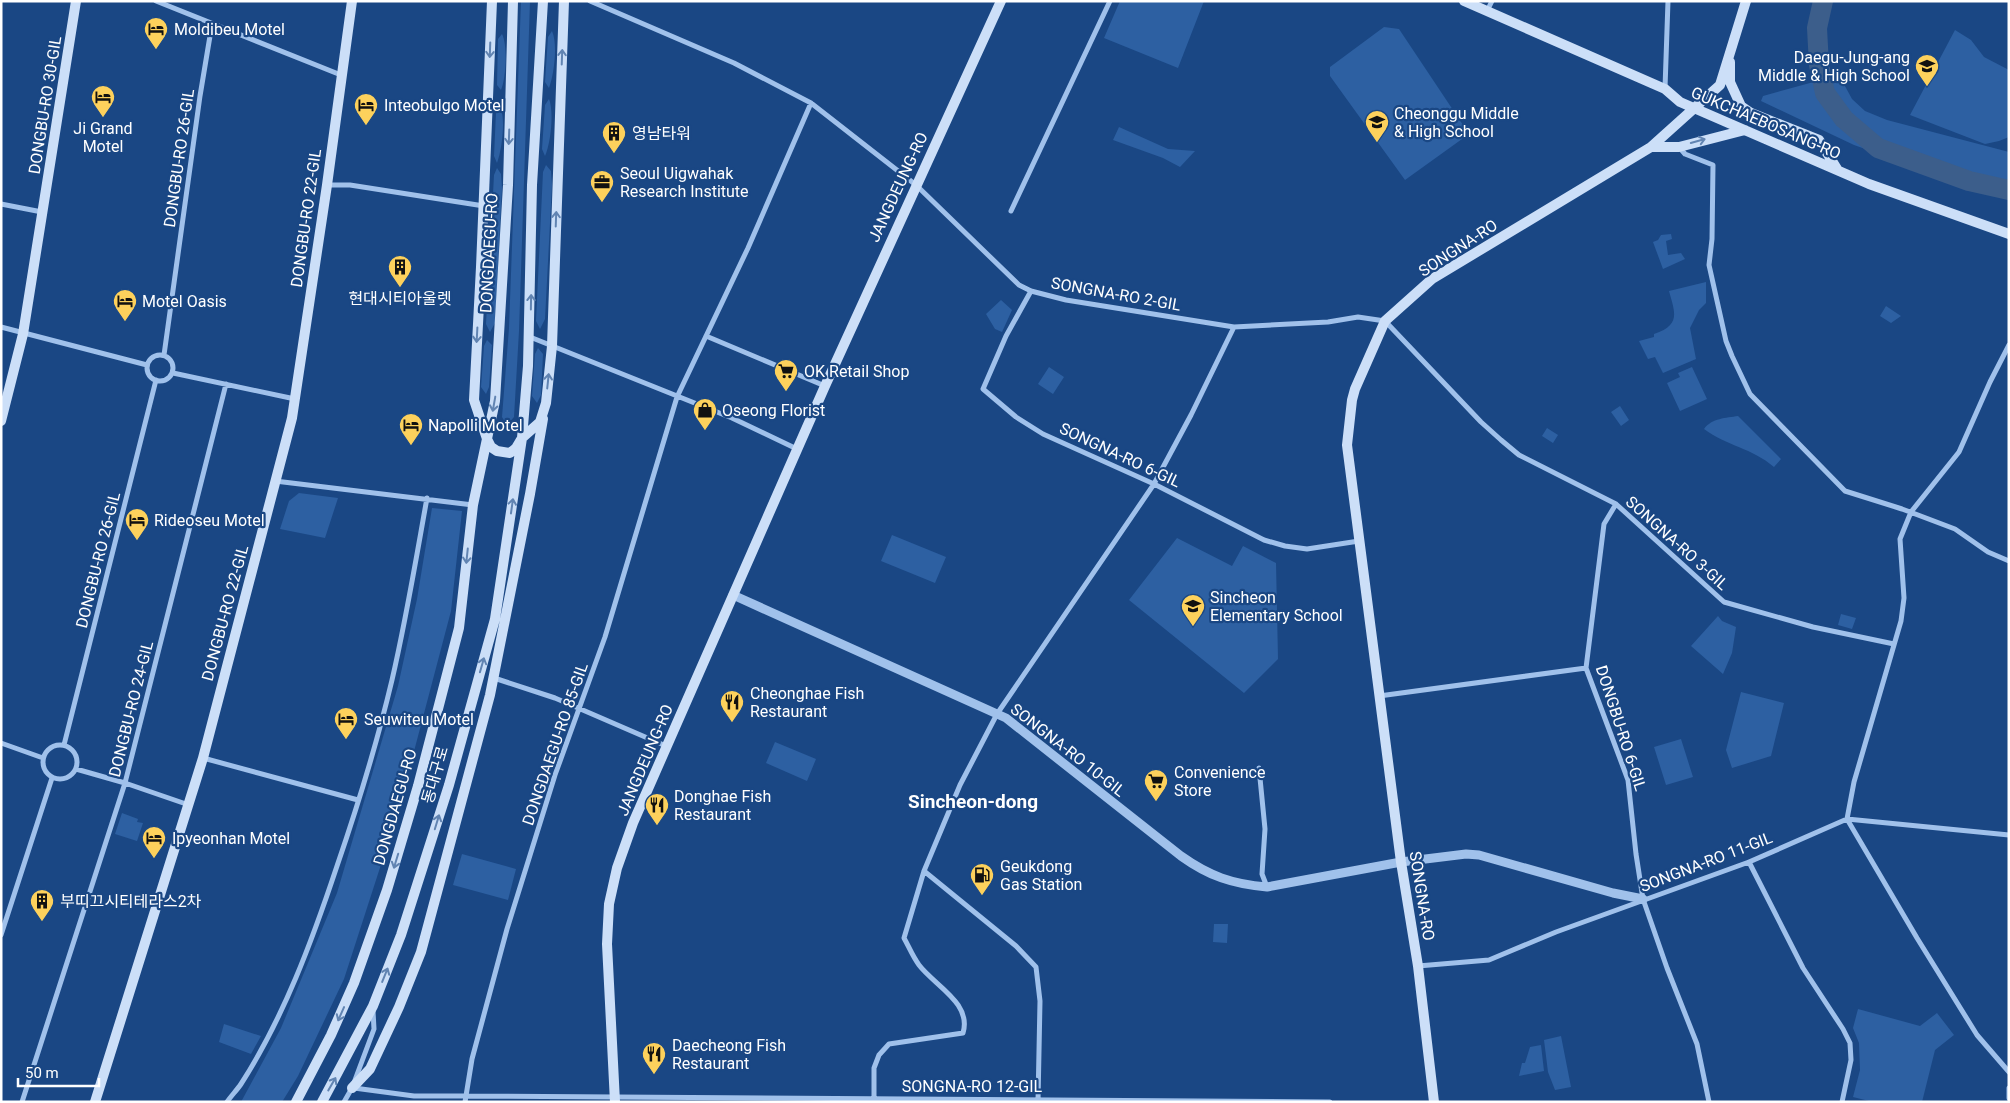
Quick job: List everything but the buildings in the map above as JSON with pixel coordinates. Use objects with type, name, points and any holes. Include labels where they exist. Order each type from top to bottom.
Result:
[{"type":"main road","name":"DONGBU-RO 30-GIL","points":[[1,421],[23,334],[76,1]]},
{"type":"main road","name":"DONGBU-RO 22-GIL","points":[[95,1102],[203,758],[295,399],[352,1]]},
{"type":"main road","points":[[492,1],[474,400],[491,447],[497,452],[510,453],[516,448],[522,438],[540,422],[546,403]]},
{"type":"main road","name":"DONGDAEGU-RO","points":[[296,1102],[331,1035],[354,983],[387,890],[418,786],[459,628],[473,505],[495,401],[508,185],[513,1]]},
{"type":"main road","points":[[522,438],[530,337],[532,185],[543,1]]},
{"type":"main road","points":[[352,1088],[370,1070],[421,952],[494,678],[546,403],[552,346],[564,1]]},
{"type":"main road","name":"JANGDEUNG-RO","points":[[614,1099],[606,944],[609,904],[617,868],[633,823],[825,386],[1001,1]]},
{"type":"main road","name":"GUKCHAEBOSANG-RO","points":[[1464,1],[1490,6],[1665,89],[1680,102],[1869,184],[2009,234]]},
{"type":"main road","name":"SONGNA-RO","points":[[1434,1102],[1418,966],[1401,862],[1378,696],[1347,445],[1355,389],[1385,321],[1432,279],[1651,147],[1720,85],[1746,1]]},
{"type":"main road","points":[[1730,52],[1730,82],[1741,106],[1818,140],[1838,170]]},
{"type":"main road","points":[[1651,147],[1679,147],[1746,130]]},
{"type":"main road","name":"동대구로","points":[[322,1102],[373,1006],[402,935],[443,804],[495,619],[522,438]]},
{"type":"street","points":[[156,1],[341,75]]},
{"type":"street","name":"SONGNA-RO 2-GIL","points":[[590,1],[734,64],[811,103],[916,184],[1019,285],[1031,291],[1083,303],[1234,327],[1328,322],[1358,317],[1385,321]]},
{"type":"street","points":[[1011,211],[1110,1]]},
{"type":"street","points":[[1665,89],[1668,1]]},
{"type":"street","name":"DONGBU-RO 26-GIL","points":[[164,355],[200,96],[212,24]]},
{"type":"street","points":[[811,103],[748,248],[706,336],[825,386]]},
{"type":"street","points":[[1679,147],[1685,154],[1713,165],[1712,239],[1709,265],[1726,341],[1750,394],[1845,491],[1911,512],[1955,529],[1988,552],[2009,561]]},
{"type":"street","points":[[327,185],[350,184],[484,206]]},
{"type":"street","points":[[1,204],[43,212]]},
{"type":"street","name":"SONGNA-RO 6-GIL","points":[[1031,291],[1006,336],[984,389],[1016,417],[1043,434],[1154,484],[1264,540],[1285,546],[1307,549],[1358,541]]},
{"type":"street","name":"SONGNA-RO 3-GIL","points":[[1385,321],[1481,422],[1513,450],[1616,504],[1724,602],[1814,627],[1894,644]]},
{"type":"street","points":[[1,327],[147,365]]},
{"type":"street","points":[[874,1099],[874,1068],[878,1055],[889,1044],[963,1032],[966,1024],[962,1009],[919,965],[904,938],[924,871],[960,785],[997,714],[1154,484],[1191,415],[1234,327]]},
{"type":"street","name":"DONGDAEGU-RO 85-GIL","points":[[466,1099],[472,1059],[507,929],[579,708],[605,637],[677,397],[706,336]]},
{"type":"street","points":[[530,337],[732,418],[797,450]]},
{"type":"street","points":[[2009,345],[1990,382],[1959,452],[1911,512],[1900,539],[1904,598],[1901,621],[1854,782],[1847,818],[1917,938],[1977,1035],[2009,1072]]},
{"type":"street","points":[[164,355],[173,364],[173,373],[167,380],[156,380],[148,373],[147,365],[152,358],[164,355]]},
{"type":"street","points":[[173,373],[295,399]]},
{"type":"street","name":"DONGBU-RO 26-GIL","points":[[64,745],[156,380]]},
{"type":"street","name":"DONGBU-RO 24-GIL","points":[[22,1102],[125,783],[226,384]]},
{"type":"street","points":[[275,481],[473,505]]},
{"type":"street","points":[[227,1102],[240,1085],[268,1036],[298,970],[326,900],[358,800],[392,681],[427,498]]},
{"type":"street","name":"DONGBU-RO 6-GIL","points":[[1616,504],[1604,524],[1586,668],[1628,780],[1643,900],[1697,1044],[1710,1102]]},
{"type":"street","name":"SONGNA-RO 10-GIL","points":[[733,595],[1006,718],[1051,756],[1200,870],[1215,876],[1247,885],[1266,886],[1401,862],[1480,854],[1643,900]]},
{"type":"street","points":[[1378,696],[1586,668]]},
{"type":"street","points":[[494,678],[555,698],[667,747]]},
{"type":"street","points":[[1,743],[43,758]]},
{"type":"street","points":[[64,745],[75,754],[77,759],[76,769],[69,777],[52,778],[44,770],[43,758],[45,753],[53,746],[64,745]]},
{"type":"street","points":[[203,758],[358,800]]},
{"type":"street","points":[[1259,768],[1266,829],[1262,874],[1266,886]]},
{"type":"street","points":[[76,769],[189,804]]},
{"type":"street","points":[[1,935],[52,778]]},
{"type":"street","points":[[1847,818],[2009,835]]},
{"type":"street","name":"SONGNA-RO 11-GIL","points":[[1418,966],[1488,960],[1556,932],[1749,862],[1847,818]]},
{"type":"street","points":[[1749,862],[1803,968],[1843,1028],[1850,1043],[1851,1060],[1842,1102]]},
{"type":"street","points":[[924,871],[1016,946],[1036,967],[1040,1001],[1038,1100]]},
{"type":"street","points":[[344,1102],[352,1088],[367,1042],[374,1029],[373,1006]]},
{"type":"street","name":"SONGNA-RO 12-GIL","points":[[352,1088],[414,1096],[466,1099],[1330,1102]]},
{"type":"street","points":[[2009,1088],[2009,1098]]},
{"type":"shaded area","points":[[521,1],[530,1],[519,331],[514,417],[507,425],[502,417],[509,328]]},
{"type":"shaded area","points":[[1120,1],[1204,1],[1178,68],[1104,38]]},
{"type":"shaded area","points":[[1384,27],[1399,29],[1469,134],[1405,180],[1330,76],[1330,67]]},
{"type":"shaded area","points":[[1955,30],[1971,40],[1984,57],[2009,70],[2009,137],[1985,144],[1910,115]]},
{"type":"shaded area","points":[[552,31],[555,44],[555,59],[549,88],[545,82],[548,37]]},
{"type":"shaded area","points":[[502,34],[506,62],[501,90],[497,85],[498,39]]},
{"type":"shaded area","points":[[1839,75],[1852,99],[1865,111],[1887,120],[2009,152],[2009,200],[1854,145],[1761,101],[1763,96]]},
{"type":"shaded area","points":[[549,99],[551,104],[551,127],[545,156],[542,149],[545,105]]},
{"type":"shaded area","points":[[500,106],[503,118],[503,134],[497,163],[494,156],[496,112]]},
{"type":"shaded area","points":[[1119,127],[1168,149],[1195,151],[1180,167],[1163,158],[1113,140]]},
{"type":"shaded area","points":[[546,165],[551,171],[552,185],[545,319],[540,329],[536,321],[543,172]]},
{"type":"shaded area","points":[[497,168],[501,174],[502,188],[495,323],[490,332],[486,324],[494,175]]},
{"type":"shaded area","points":[[1671,234],[1672,239],[1666,241],[1668,255],[1681,253],[1685,259],[1663,269],[1653,242],[1658,240],[1661,235]]},
{"type":"shaded area","points":[[1706,282],[1706,303],[1699,310],[1690,328],[1696,359],[1663,373],[1655,357],[1648,359],[1639,341],[1654,337],[1654,334],[1669,327],[1672,322],[1674,312],[1669,291]]},
{"type":"shaded area","points":[[1001,300],[1012,310],[1002,332],[995,329],[986,314]]},
{"type":"shaded area","points":[[1886,306],[1901,316],[1891,323],[1880,316]]},
{"type":"shaded area","points":[[487,340],[492,345],[489,387],[486,394],[481,387],[484,346]]},
{"type":"shaded area","points":[[538,348],[543,354],[541,395],[537,403],[532,396],[535,354]]},
{"type":"shaded area","points":[[1049,367],[1064,377],[1053,394],[1038,384]]},
{"type":"shaded area","points":[[1692,367],[1707,399],[1680,411],[1667,383],[1680,377],[1678,373]]},
{"type":"shaded area","points":[[1620,406],[1629,420],[1621,426],[1611,412]]},
{"type":"shaded area","points":[[1738,416],[1781,459],[1774,467],[1757,455],[1704,429],[1715,421]]},
{"type":"shaded area","points":[[1547,428],[1558,435],[1553,443],[1542,436]]},
{"type":"shaded area","points":[[299,493],[338,498],[325,538],[280,529],[289,501]]},
{"type":"shaded area","points":[[432,508],[462,511],[451,611],[398,812],[344,979],[298,1076],[282,1102],[241,1102],[281,1028],[337,893],[398,686],[417,599]]},
{"type":"shaded area","points":[[892,535],[946,557],[935,583],[881,561]]},
{"type":"shaded area","points":[[1177,538],[1232,566],[1243,546],[1276,563],[1278,659],[1244,693],[1129,600]]},
{"type":"shaded area","points":[[1841,614],[1856,618],[1852,629],[1838,625]]},
{"type":"shaded area","points":[[1718,616],[1722,621],[1736,627],[1732,653],[1723,674],[1691,646]]},
{"type":"shaded area","points":[[1741,692],[1784,703],[1771,756],[1732,768],[1726,750]]},
{"type":"shaded area","points":[[1681,739],[1693,777],[1666,785],[1654,747]]},
{"type":"shaded area","points":[[775,742],[816,759],[807,781],[766,763]]},
{"type":"shaded area","points":[[122,813],[138,819],[137,822],[143,823],[137,841],[115,834]]},
{"type":"shaded area","points":[[462,854],[516,869],[508,900],[453,885]]},
{"type":"shaded area","points":[[1214,924],[1228,924],[1227,943],[1213,942]]},
{"type":"shaded area","points":[[1858,1009],[1920,1026],[1937,1013],[1954,1035],[1935,1050],[1922,1102],[1873,1102],[1853,1097],[1860,1070],[1859,1043],[1853,1028]]},
{"type":"shaded area","points":[[224,1024],[261,1036],[251,1054],[219,1042]]},
{"type":"shaded area","points":[[1561,1036],[1571,1087],[1555,1090],[1548,1072],[1544,1040]]},
{"type":"shaded area","points":[[1541,1045],[1544,1071],[1519,1076],[1522,1063],[1525,1063],[1530,1047]]},
{"type":"waterway","points":[[1823,1],[1817,28],[1819,65],[1825,93],[1844,119],[1878,148],[1969,181],[2009,190]]},
{"type":"place","name":"Moldibeu Motel","points":[[156,50]]},
{"type":"place","name":"Daegu-Jung-ang Middle & High School","points":[[1927,87]]},
{"type":"place","name":"Ji Grand Motel","points":[[103,118]]},
{"type":"place","name":"Inteobulgo Motel","points":[[366,126]]},
{"type":"place","name":"Cheonggu Middle & High School","points":[[1377,143]]},
{"type":"place","name":"영남타워","points":[[614,154]]},
{"type":"place","name":"Seoul Uigwahak Research Institute","points":[[602,203]]},
{"type":"place","name":"현대시티아울렛","points":[[400,288]]},
{"type":"place","name":"Motel Oasis","points":[[125,322]]},
{"type":"place","name":"OK Retail Shop","points":[[786,392]]},
{"type":"place","name":"Oseong Florist","points":[[705,431]]},
{"type":"place","name":"Napolli Motel","points":[[411,446]]},
{"type":"place","name":"Rideoseu Motel","points":[[137,541]]},
{"type":"place","name":"Sincheon Elementary School","points":[[1193,627]]},
{"type":"place","name":"Cheonghae Fish Restaurant","points":[[732,723]]},
{"type":"place","name":"Seuwiteu Motel","points":[[346,740]]},
{"type":"place","name":"Convenience Store","points":[[1156,802]]},
{"type":"place","name":"Donghae Fish Restaurant","points":[[657,826]]},
{"type":"place","name":"Ipyeonhan Motel","points":[[154,859]]},
{"type":"place","name":"Geukdong Gas Station","points":[[982,896]]},
{"type":"place","name":"부띠끄시티테라스2차","points":[[42,922]]},
{"type":"place","name":"Daecheong Fish Restaurant","points":[[654,1075]]},
{"type":"district","name":"Sincheon-dong","points":[[973,801]]}]
